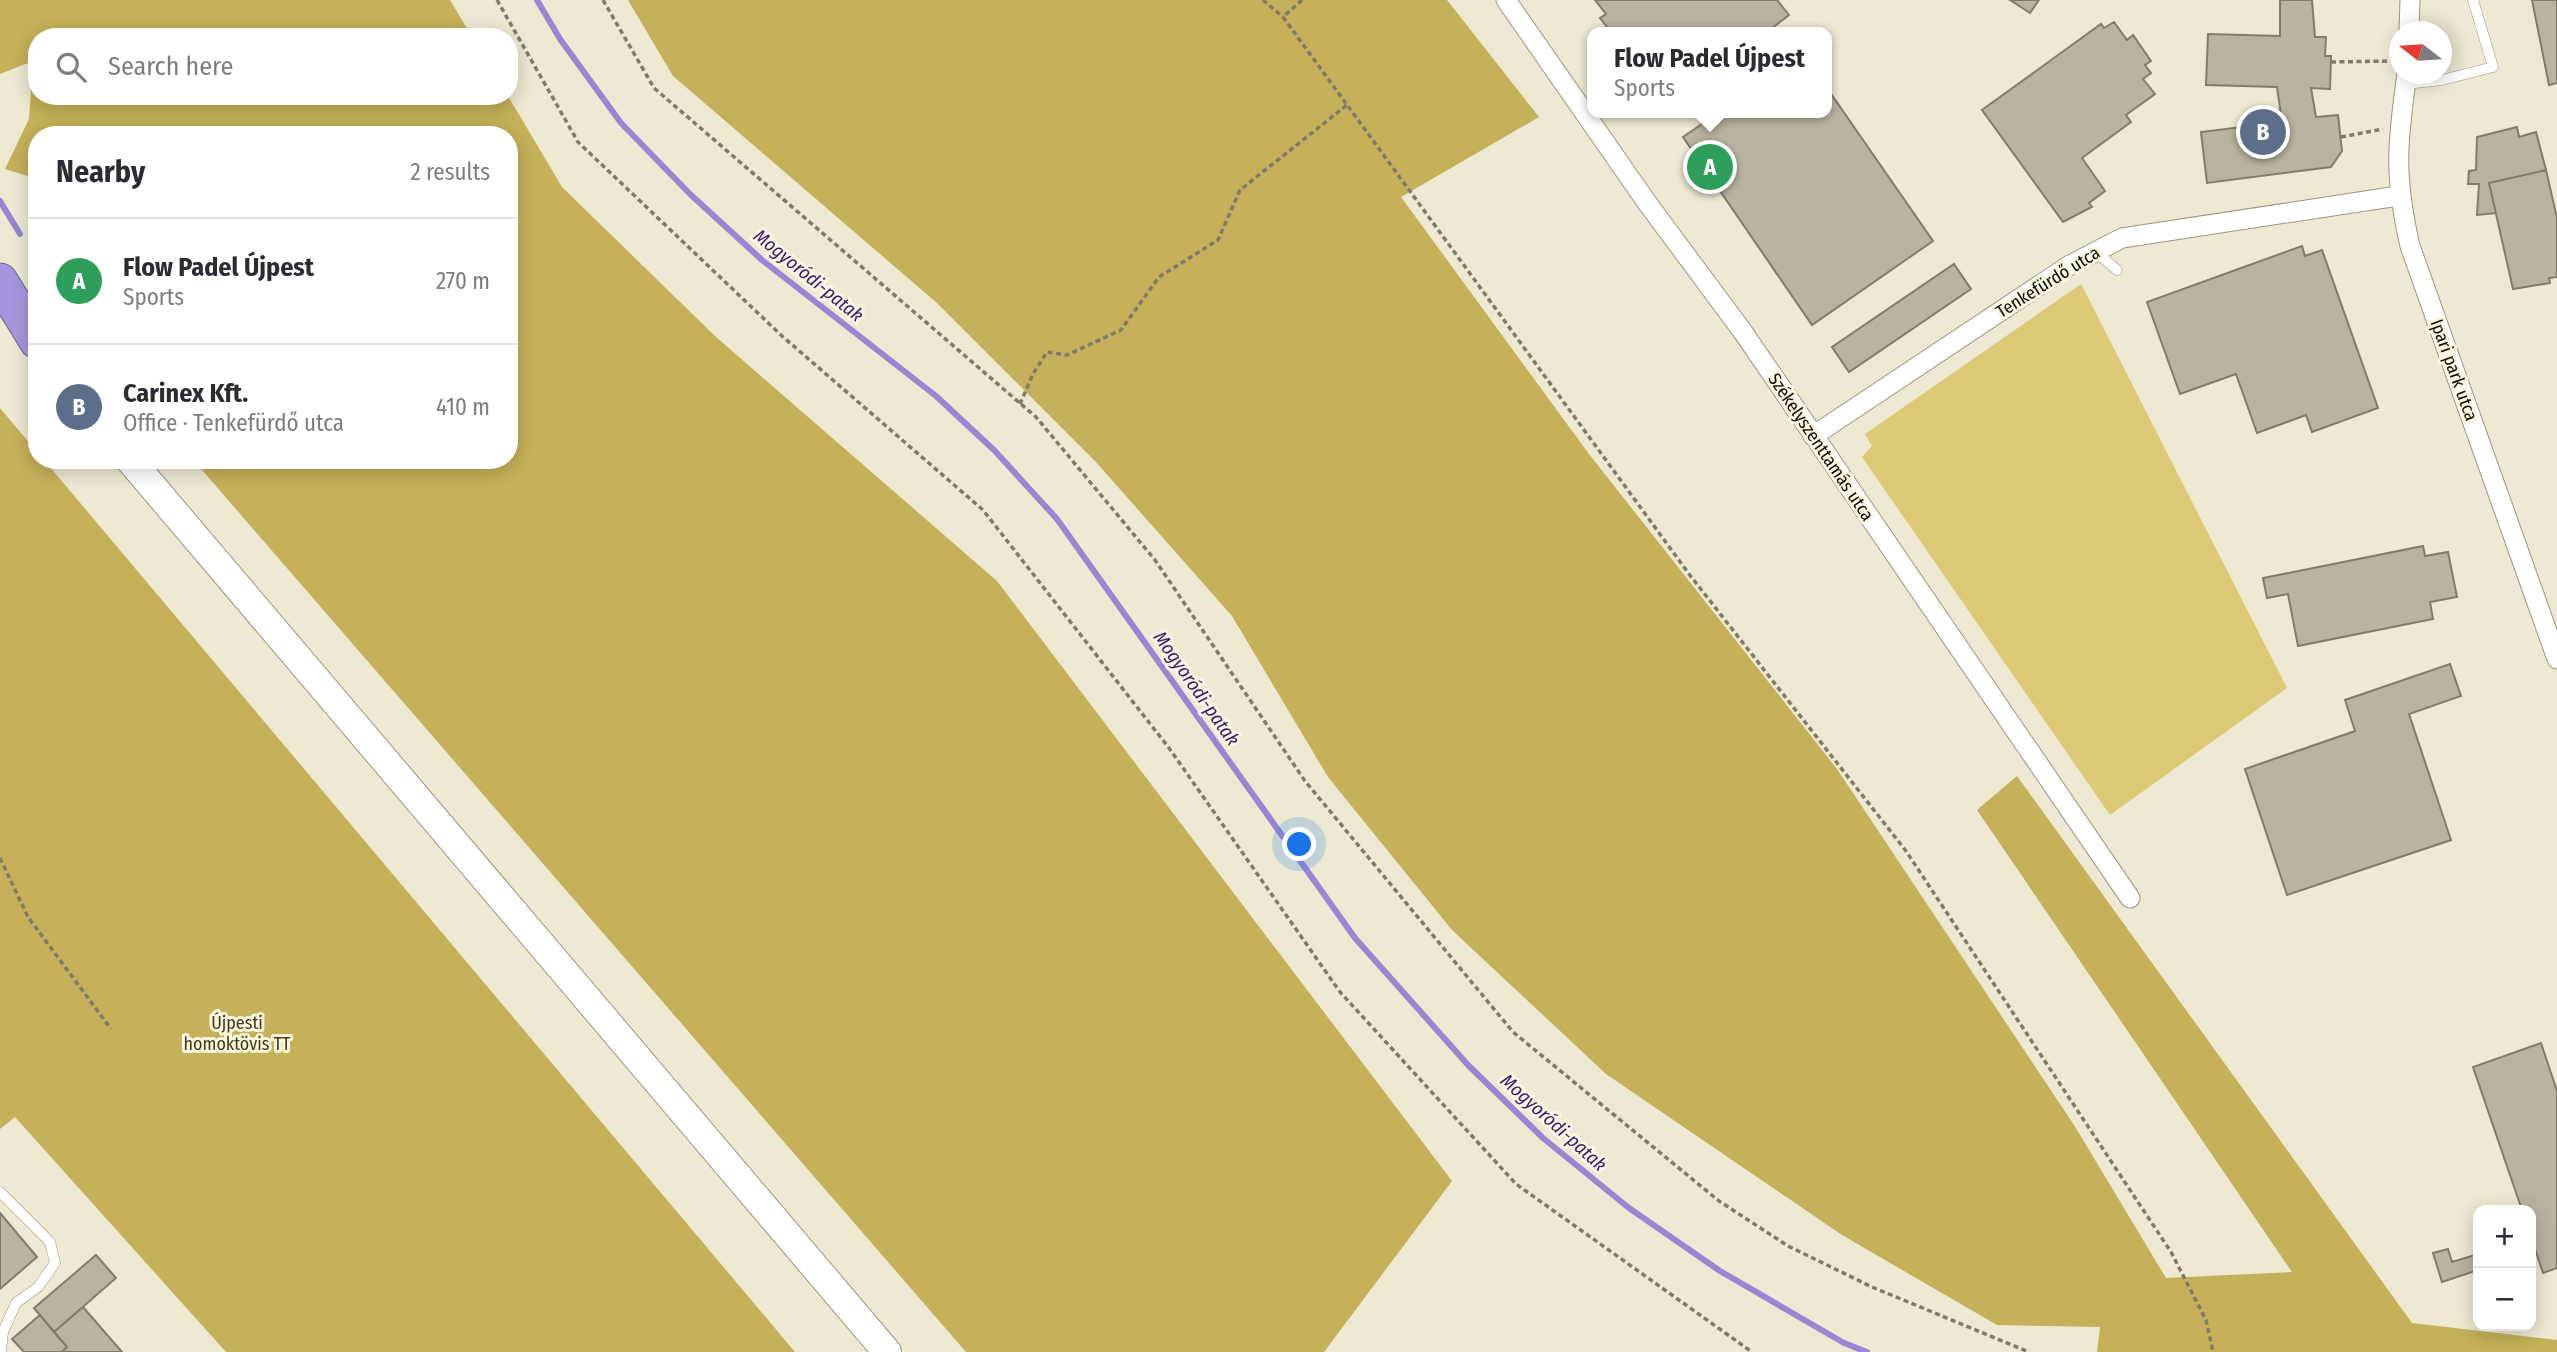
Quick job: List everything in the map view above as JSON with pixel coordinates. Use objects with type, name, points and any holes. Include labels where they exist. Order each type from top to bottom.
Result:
[{"type":"highway","points":[[0,281],[28,326]]},
{"type":"highway","points":[[0,308],[28,341]]},
{"type":"highway","points":[[0,327],[28,351]]},
{"type":"main road","points":[[138,469],[887,1352]]},
{"type":"street","name":"Székelyszenttamás utca","points":[[1506,0],[1587,113]]},
{"type":"street","points":[[2409,21],[2410,0]]},
{"type":"street","name":"Ipari park utca","points":[[2405,84],[2398,127],[2398,196],[2410,246],[2549,607],[2557,659]]},
{"type":"street","name":"Székelyszenttamás utca","points":[[1590,118],[1743,332],[2130,898]]},
{"type":"street","name":"Tenkefürdő utca","points":[[1813,436],[2060,271],[2122,238],[2398,196]]},
{"type":"lane","points":[[2452,77],[2493,67],[2473,0]]},
{"type":"lane","points":[[2096,251],[2118,270]]},
{"type":"lane","points":[[0,1192],[50,1242],[55,1263],[38,1287],[16,1303],[3,1332],[1,1352]]},
{"type":"path","points":[[497,0],[513,28]]},
{"type":"path","points":[[603,0],[654,88],[1036,417],[1155,560],[1305,781],[1513,1032],[1720,1201],[1788,1246],[1872,1287],[2029,1352]]},
{"type":"path","points":[[1263,0],[1283,17],[1689,574],[1906,851],[2171,1252],[2206,1320],[2213,1352]]},
{"type":"path","points":[[1283,17],[1302,0]]},
{"type":"path","points":[[518,37],[578,142],[782,336],[983,510],[1169,748],[1340,992],[1516,1184],[1752,1352]]},
{"type":"path","points":[[2331,62],[2389,61]]},
{"type":"path","points":[[1020,404],[1046,352],[1067,355],[1121,330],[1158,277],[1218,240],[1240,190],[1347,105]]},
{"type":"path","points":[[2341,137],[2398,127]]},
{"type":"path","points":[[0,858],[29,917],[111,1028]]},
{"type":"shaded area","points":[[2081,284],[2287,688],[2110,815],[1862,457],[1872,446],[1865,434]]},
{"type":"green space","points":[[0,0],[450,0],[467,28],[28,28],[28,63],[0,74]]},
{"type":"green space","points":[[628,0],[1447,0],[1539,117],[1401,197],[1589,454],[1837,769],[2074,1125],[2166,1278],[2292,1272],[1977,810],[2017,776],[2412,1323],[2557,1340],[2557,1352],[2097,1352],[2100,1327],[1997,1325],[1842,1235],[1606,1074],[1452,930],[1328,777],[1232,616],[1096,462],[937,303],[673,76]]},
{"type":"green space","points":[[30,105],[513,105],[562,187],[716,337],[997,581],[1452,1181],[1324,1352],[966,1352],[201,469],[518,469],[518,126],[28,126],[28,176],[5,169],[29,119]]},
{"type":"green space","name":"Újpesti homoktövis TT","points":[[0,408],[28,441],[28,469],[52,469],[795,1352],[226,1352],[15,1117],[0,1129]]},
{"type":"building","points":[[1595,0],[1777,0],[1789,15],[1773,27],[1607,27],[1600,18],[1606,14]]},
{"type":"building","points":[[2010,0],[2039,0],[2030,13]]},
{"type":"building","points":[[2280,0],[2312,0],[2315,37],[2326,37],[2325,56],[2331,56],[2330,89],[2311,88],[2316,117],[2338,115],[2342,151],[2331,167],[2207,183],[2201,132],[2282,122],[2277,87],[2206,85],[2208,34],[2280,36]]},
{"type":"building","points":[[2532,0],[2557,0],[2557,83],[2549,85]]},
{"type":"building","points":[[2114,22],[2127,40],[2133,35],[2151,61],[2145,65],[2151,73],[2143,79],[2155,94],[2126,115],[2131,122],[2082,158],[2105,191],[2089,203],[2092,207],[2063,222],[1982,110],[2101,24],[2104,28]]},
{"type":"building","points":[[1832,95],[1933,241],[1812,325],[1683,137],[1711,118],[1832,118]]},
{"type":"building","points":[[2517,127],[2519,137],[2536,132],[2546,170],[2489,183],[2496,213],[2477,215],[2479,184],[2468,184],[2469,171],[2476,170],[2477,137]]},
{"type":"building","points":[[2546,170],[2557,218],[2557,277],[2549,278],[2550,283],[2513,289],[2489,183]]},
{"type":"building","points":[[2302,246],[2305,256],[2322,250],[2378,408],[2312,432],[2306,415],[2257,433],[2236,374],[2180,394],[2147,302]]},
{"type":"building","points":[[1954,264],[1971,289],[1849,372],[1832,347]]},
{"type":"building","points":[[2423,546],[2425,556],[2448,552],[2457,597],[2430,602],[2433,619],[2298,646],[2288,594],[2267,598],[2263,578]]},
{"type":"building","points":[[2450,664],[2461,696],[2409,714],[2451,840],[2287,895],[2245,769],[2355,731],[2345,700]]},
{"type":"building","points":[[2541,1043],[2557,1091],[2557,1268],[2543,1273],[2536,1252],[2536,1205],[2520,1205],[2473,1067]]},
{"type":"building","points":[[0,1213],[37,1257],[0,1289]]},
{"type":"building","points":[[2448,1249],[2452,1262],[2473,1256],[2473,1272],[2442,1282],[2433,1253]]},
{"type":"building","points":[[96,1255],[116,1278],[54,1332],[34,1308]]},
{"type":"building","points":[[83,1307],[122,1352],[62,1352],[67,1347],[54,1332]]},
{"type":"building","points":[[40,1315],[67,1347],[62,1352],[24,1352],[12,1339]]},
{"type":"waterway","name":"Mogyoródi-patak","points":[[537,0],[560,39],[621,123],[690,194],[762,260],[936,396],[994,450],[1057,519],[1355,938],[1468,1065],[1543,1138],[1629,1208],[1720,1271],[1844,1343],[1867,1352]]},
{"type":"waterway","points":[[0,201],[20,234]]},
{"type":"place","name":"Carinex Kft.","points":[[2263,132]]},
{"type":"place","name":"Flow Padel Újpest","points":[[1710,167]]}]
